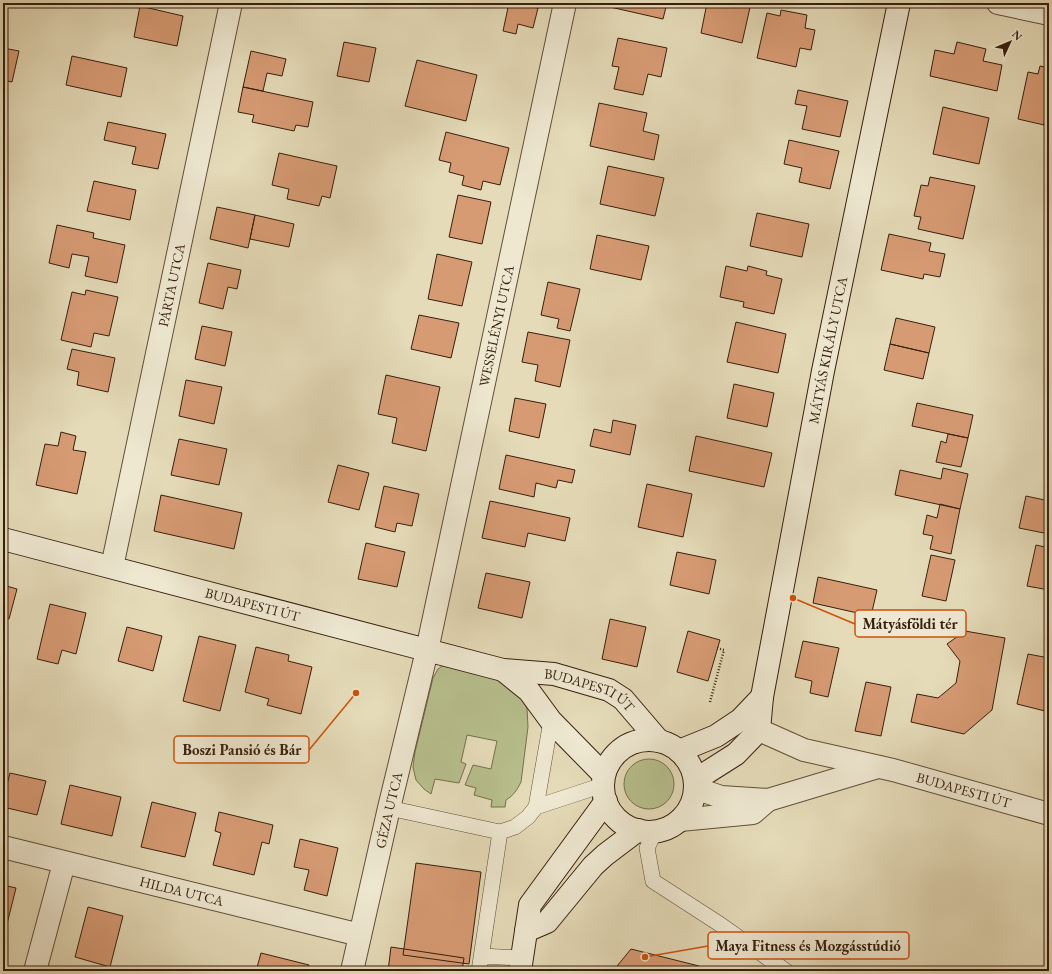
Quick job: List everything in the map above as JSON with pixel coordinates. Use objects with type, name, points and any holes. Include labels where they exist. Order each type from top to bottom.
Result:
[{"type":"street","name":"PÁRTA UTCA","points":[[112,567],[231,3]]},
{"type":"street","name":"WESSELÉNYI UTCA","points":[[428,649],[565,3]]},
{"type":"street","name":"MÁTYÁS KIRÁLY UTCA","points":[[759,730],[762,697],[823,371],[899,3]]},
{"type":"street","points":[[998,3],[1049,14]]},
{"type":"street","name":"BUDAPESTI ÚT","points":[[3,539],[428,649],[503,670],[554,674],[609,690],[623,700],[659,741]]},
{"type":"street","name":"GÉZA UTCA","points":[[352,971],[389,808],[428,649]]},
{"type":"street","name":"BUDAPESTI ÚT","points":[[503,670],[529,691],[604,787]]},
{"type":"street","points":[[678,751],[716,736],[740,720],[762,697]]},
{"type":"street","name":"BUDAPESTI ÚT","points":[[759,730],[804,750],[879,767],[1049,814]]},
{"type":"street","points":[[695,784],[736,754],[759,730]]},
{"type":"street","points":[[521,965],[526,931],[530,905],[604,787],[610,761],[620,750],[632,743],[645,740],[659,741],[678,751],[690,764],[695,784],[693,800],[688,810],[680,820],[669,827],[646,831],[605,855],[593,866],[547,922],[526,931]]},
{"type":"street","points":[[695,784],[721,797],[768,800],[879,767]]},
{"type":"street","points":[[604,787],[618,820],[646,831]]},
{"type":"street","points":[[680,820],[753,813],[768,800]]},
{"type":"street","name":"HILDA UTCA","points":[[3,847],[360,935]]},
{"type":"street","points":[[35,971],[64,863]]},
{"type":"lane","points":[[389,808],[500,832],[515,827],[528,817],[536,807],[551,721]]},
{"type":"lane","points":[[536,807],[604,787]]},
{"type":"lane","points":[[646,831],[647,848],[653,881],[708,916],[786,971]]},
{"type":"lane","points":[[479,971],[500,832]]},
{"type":"lane","points":[[482,956],[521,965]]},
{"type":"path","points":[[710,702],[724,650],[718,648]]},
{"type":"green space","points":[[448,662],[506,679],[517,692],[527,708],[528,727],[521,782],[515,792],[506,800],[505,807],[491,807],[492,800],[474,795],[476,788],[465,785],[473,765],[491,769],[497,741],[467,735],[461,762],[466,764],[459,783],[435,779],[431,794],[416,780],[413,767],[415,752],[433,678],[438,669]]},
{"type":"green space","points":[[644,759],[654,759],[667,766],[674,779],[674,789],[667,802],[654,809],[644,809],[635,805],[628,798],[624,789],[624,779],[628,770],[635,763]]},
{"type":"building","points":[[509,3],[538,8],[533,28],[518,24],[516,34],[503,31]]},
{"type":"building","points":[[611,3],[667,3],[663,19],[610,7]]},
{"type":"building","points":[[707,3],[751,3],[742,43],[701,33]]},
{"type":"building","points":[[140,6],[183,16],[177,46],[134,37]]},
{"type":"building","points":[[781,10],[807,15],[805,28],[815,30],[811,50],[800,48],[796,67],[757,58],[767,13],[780,16]]},
{"type":"building","points":[[618,38],[667,48],[661,77],[648,74],[643,95],[614,89],[619,67],[612,66]]},
{"type":"building","points":[[344,42],[376,48],[369,82],[337,76]]},
{"type":"building","points":[[957,42],[986,49],[983,61],[1002,65],[997,91],[930,76],[935,50],[954,54]]},
{"type":"building","points":[[3,48],[19,51],[12,82],[3,80]]},
{"type":"building","points":[[251,51],[286,59],[282,76],[267,73],[263,91],[243,87]]},
{"type":"building","points":[[72,56],[127,68],[121,97],[66,85]]},
{"type":"building","points":[[417,60],[477,75],[466,121],[405,106]]},
{"type":"building","points":[[1040,66],[1049,68],[1049,100],[1044,125],[1018,119],[1028,72],[1038,74]]},
{"type":"building","points":[[243,87],[313,102],[308,127],[296,125],[294,131],[252,122],[254,115],[238,112]]},
{"type":"building","points":[[798,90],[848,101],[840,137],[802,129],[807,106],[795,104]]},
{"type":"building","points":[[1049,100],[1049,126],[1044,125]]},
{"type":"building","points":[[599,103],[647,113],[643,131],[659,135],[654,160],[590,146]]},
{"type":"building","points":[[943,107],[989,118],[979,164],[933,154]]},
{"type":"building","points":[[108,122],[166,134],[158,169],[132,164],[136,147],[104,140]]},
{"type":"building","points":[[446,132],[509,148],[500,185],[483,181],[481,190],[462,185],[464,176],[449,172],[451,163],[439,160]]},
{"type":"building","points":[[789,140],[839,151],[830,189],[799,182],[802,168],[784,164]]},
{"type":"building","points":[[279,153],[337,166],[330,198],[322,196],[319,206],[287,199],[289,189],[272,185]]},
{"type":"building","points":[[608,166],[664,178],[655,216],[600,204]]},
{"type":"building","points":[[930,177],[975,186],[963,239],[918,229],[921,217],[914,216],[921,185],[928,186]]},
{"type":"building","points":[[94,181],[136,190],[130,220],[87,211]]},
{"type":"building","points":[[458,195],[491,202],[482,244],[449,237]]},
{"type":"building","points":[[217,207],[255,215],[248,248],[210,239]]},
{"type":"building","points":[[757,213],[809,224],[802,257],[750,246]]},
{"type":"building","points":[[255,215],[294,224],[289,247],[250,239]]},
{"type":"building","points":[[57,225],[94,233],[93,238],[125,245],[117,283],[85,276],[89,257],[72,254],[69,268],[49,263]]},
{"type":"building","points":[[889,234],[931,243],[929,251],[945,254],[940,277],[924,274],[923,279],[881,270]]},
{"type":"building","points":[[597,235],[649,246],[641,280],[590,269]]},
{"type":"building","points":[[437,254],[472,262],[462,306],[428,299]]},
{"type":"building","points":[[208,263],[241,270],[237,289],[228,287],[223,309],[199,303]]},
{"type":"building","points":[[726,266],[747,271],[748,266],[767,271],[766,275],[782,279],[774,314],[743,307],[744,302],[720,297]]},
{"type":"building","points":[[548,282],[580,289],[570,331],[557,328],[559,319],[541,315]]},
{"type":"building","points":[[86,290],[118,297],[109,336],[94,333],[91,347],[61,340],[72,292],[85,295]]},
{"type":"building","points":[[419,315],[459,323],[451,358],[411,349]]},
{"type":"building","points":[[896,318],[935,327],[929,353],[890,344]]},
{"type":"building","points":[[736,322],[786,334],[778,373],[727,362]]},
{"type":"building","points":[[202,326],[232,332],[225,366],[195,359]]},
{"type":"building","points":[[528,332],[570,340],[560,387],[535,381],[538,365],[522,362]]},
{"type":"building","points":[[890,344],[929,353],[923,379],[884,370]]},
{"type":"building","points":[[72,349],[115,358],[108,392],[77,385],[79,372],[67,369]]},
{"type":"building","points":[[386,375],[440,387],[426,451],[392,443],[397,418],[378,414]]},
{"type":"building","points":[[186,380],[222,387],[214,424],[179,416]]},
{"type":"building","points":[[734,384],[774,393],[767,427],[727,418]]},
{"type":"building","points":[[515,398],[546,404],[539,438],[509,431]]},
{"type":"building","points":[[917,403],[973,415],[968,438],[912,426]]},
{"type":"building","points":[[613,420],[636,425],[630,455],[590,446],[594,429],[611,433]]},
{"type":"building","points":[[61,432],[76,436],[73,450],[86,452],[77,494],[36,485],[45,444],[58,446]]},
{"type":"building","points":[[948,434],[968,438],[961,467],[936,462],[941,441],[946,443]]},
{"type":"building","points":[[696,436],[772,453],[764,487],[689,471]]},
{"type":"building","points":[[179,439],[227,449],[219,485],[171,475]]},
{"type":"building","points":[[506,455],[575,470],[572,483],[558,480],[556,488],[536,483],[534,497],[499,489]]},
{"type":"building","points":[[338,465],[369,473],[359,510],[328,502]]},
{"type":"building","points":[[943,468],[968,474],[960,509],[895,495],[900,470],[941,479]]},
{"type":"building","points":[[647,484],[692,494],[683,537],[638,527]]},
{"type":"building","points":[[384,486],[419,494],[412,526],[397,523],[395,532],[375,527]]},
{"type":"building","points":[[161,495],[242,513],[234,549],[154,531]]},
{"type":"building","points":[[1026,496],[1049,501],[1049,534],[1019,528]]},
{"type":"building","points":[[490,501],[570,518],[565,541],[528,533],[525,547],[482,538]]},
{"type":"building","points":[[940,504],[960,509],[951,554],[930,549],[933,536],[923,534],[927,515],[937,518]]},
{"type":"building","points":[[366,543],[405,552],[397,587],[358,579]]},
{"type":"building","points":[[1036,545],[1049,548],[1049,590],[1027,586]]},
{"type":"building","points":[[677,552],[716,560],[709,594],[670,585]]},
{"type":"building","points":[[931,555],[955,560],[946,601],[922,596]]},
{"type":"building","points":[[486,573],[530,582],[522,618],[478,608]]},
{"type":"building","points":[[818,577],[877,590],[871,616],[813,603]]},
{"type":"building","points":[[3,585],[17,589],[9,619],[3,617]]},
{"type":"building","points":[[50,604],[86,613],[76,654],[62,650],[58,664],[37,659]]},
{"type":"building","points":[[610,619],[646,627],[637,667],[602,659]]},
{"type":"building","points":[[127,627],[162,636],[153,671],[118,661]]},
{"type":"building","points":[[688,631],[720,640],[708,681],[677,672]]},
{"type":"building","points":[[965,631],[1005,638],[992,710],[964,734],[911,722],[917,694],[938,698],[956,683],[960,661],[947,644]]},
{"type":"building","points":[[199,636],[236,645],[220,711],[183,701]]},
{"type":"building","points":[[803,641],[839,648],[828,697],[810,693],[812,681],[795,677]]},
{"type":"building","points":[[256,647],[289,655],[288,661],[312,667],[301,714],[267,705],[269,699],[245,692]]},
{"type":"building","points":[[1028,654],[1049,658],[1049,712],[1017,704]]},
{"type":"building","points":[[866,682],[891,687],[881,736],[855,731]]},
{"type":"building","points":[[10,773],[46,781],[37,815],[3,807],[3,800]]},
{"type":"building","points":[[70,785],[121,797],[112,836],[61,824]]},
{"type":"building","points":[[152,802],[196,813],[185,857],[141,847]]},
{"type":"building","points":[[219,812],[273,825],[269,844],[262,842],[254,875],[213,865],[221,833],[215,831]]},
{"type":"building","points":[[300,839],[338,848],[327,896],[304,890],[309,870],[294,867]]},
{"type":"building","points":[[416,863],[481,872],[469,964],[403,955]]},
{"type":"building","points":[[3,885],[16,888],[7,924],[3,923]]},
{"type":"building","points":[[88,907],[123,916],[110,967],[75,957]]},
{"type":"building","points":[[391,947],[464,958],[462,971],[388,971]]},
{"type":"building","points":[[631,949],[699,966],[698,971],[613,971]]},
{"type":"building","points":[[261,953],[309,965],[307,971],[256,971]]},
{"type":"place","name":"Mátyásföldi tér","points":[[793,598]]},
{"type":"place","name":"Boszi Pansió és Bár","points":[[356,693]]},
{"type":"place","name":"Maya Fitness és Mozgásstúdió","points":[[645,957]]}]
